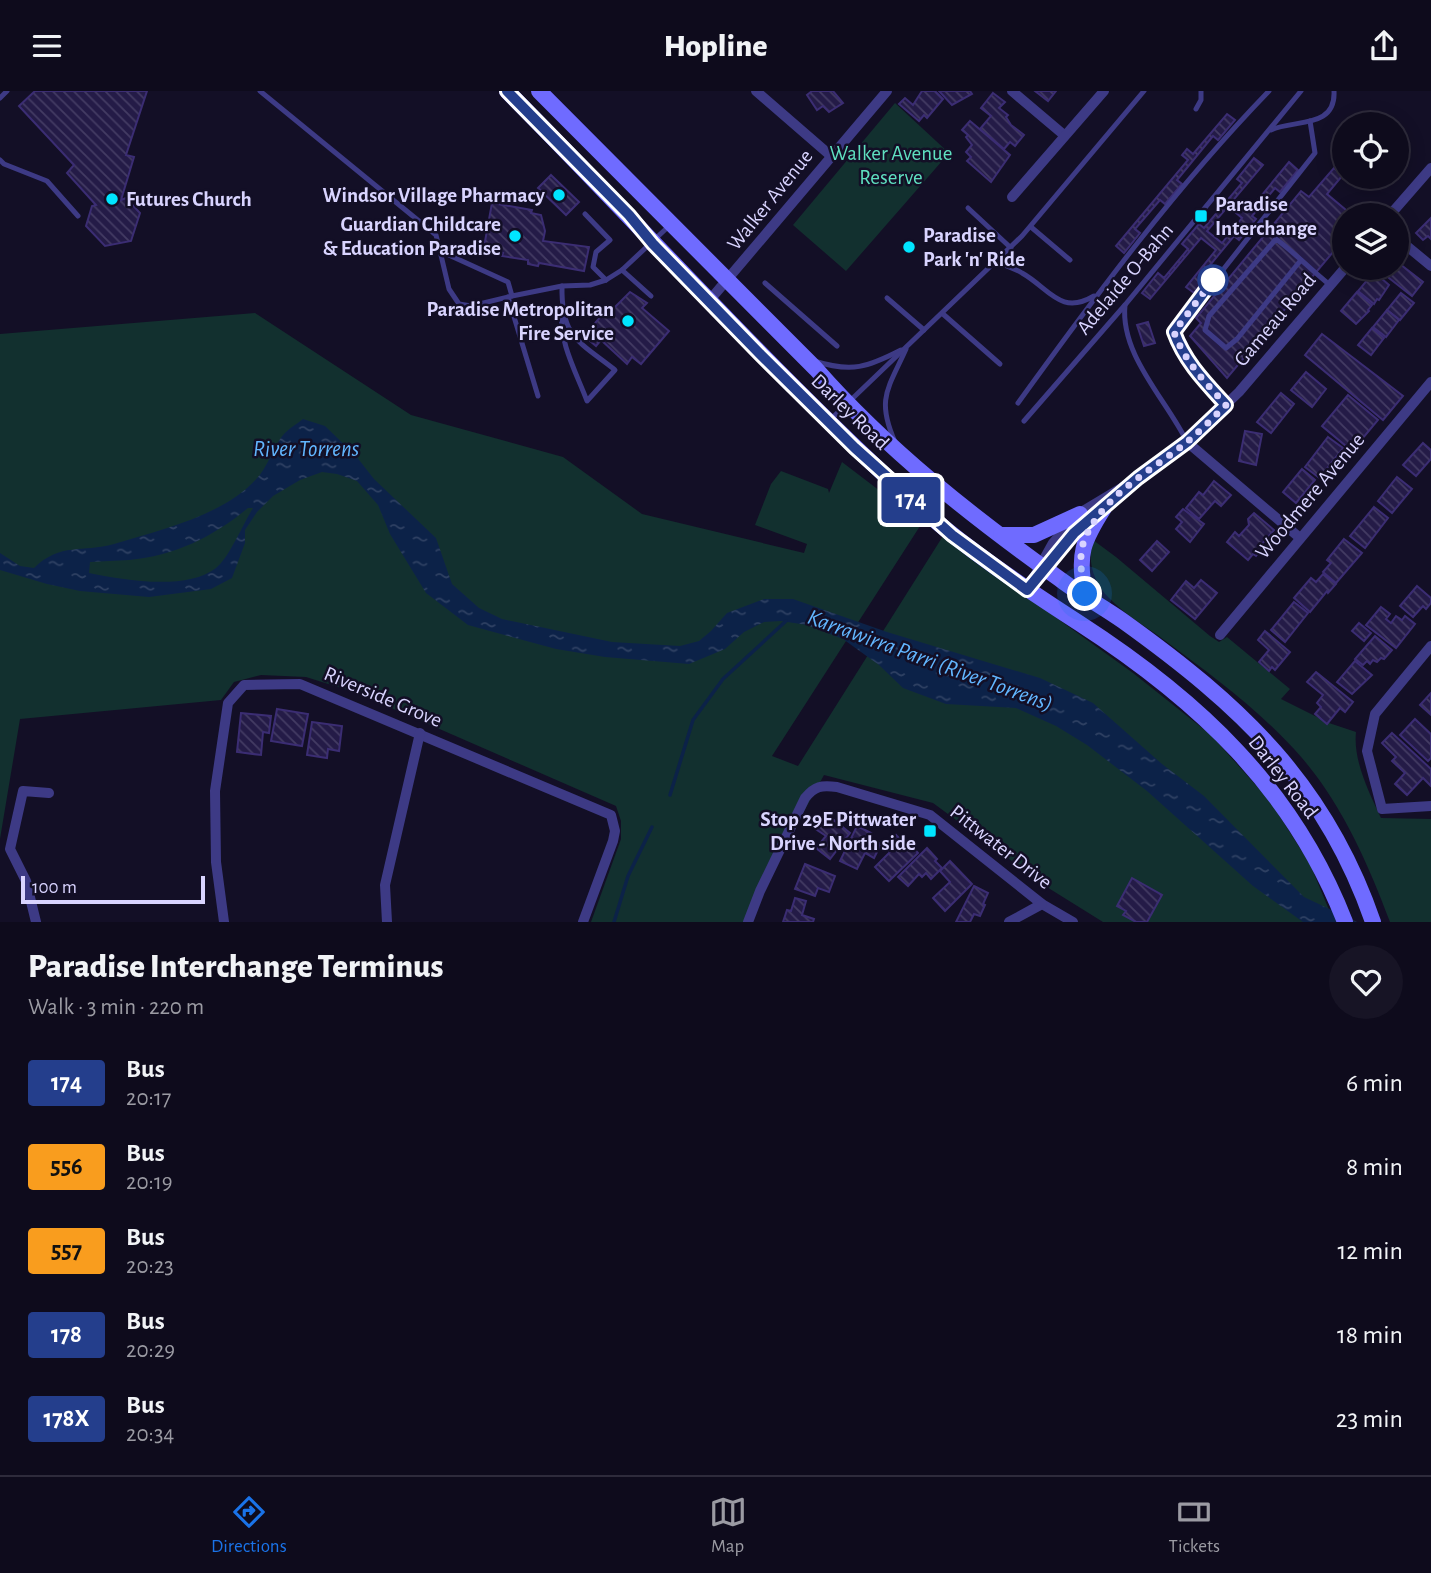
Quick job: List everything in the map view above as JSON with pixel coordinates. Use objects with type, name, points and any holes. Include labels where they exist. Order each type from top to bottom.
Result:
[{"type":"main road","name":"Darley Road","points":[[507,91],[709,301],[918,505],[952,535],[1027,590],[1142,668],[1215,728],[1282,803],[1320,868],[1345,922]]},
{"type":"main road","name":"Darley Road","points":[[539,91],[805,358],[847,404],[900,453],[999,535],[1085,594],[1205,684],[1261,735],[1315,803],[1332,830],[1373,922]]},
{"type":"main road","points":[[1085,594],[1082,572],[1083,543],[1104,508]]},
{"type":"main road","points":[[999,535],[1034,535],[1080,514]]},
{"type":"street","points":[[756,91],[831,156]]},
{"type":"street","name":"Walker Avenue","points":[[709,301],[887,91]]},
{"type":"street","points":[[1012,91],[1064,135]]},
{"type":"street","points":[[1012,197],[1104,91]]},
{"type":"street","points":[[1400,203],[1431,168]]},
{"type":"street","points":[[1409,248],[1431,266]]},
{"type":"street","name":"Gameau Road","points":[[1044,566],[1061,533],[1080,514],[1138,478],[1187,442],[1226,405],[1334,280]]},
{"type":"street","name":"Woodmere Avenue","points":[[1220,635],[1431,382]]},
{"type":"street","points":[[1187,442],[1300,538]]},
{"type":"street","name":"Gameau Road","points":[[1027,590],[1044,566],[1074,533],[1138,478]]},
{"type":"street","points":[[1431,646],[1376,714],[1367,751],[1382,809],[1431,806]]},
{"type":"street","name":"Riverside Grove","points":[[223,922],[216,862],[215,791],[229,703],[244,685],[300,684],[611,815],[615,831],[613,841],[583,922]]},
{"type":"street","points":[[387,922],[385,885],[420,733]]},
{"type":"street","name":"Pittwater Drive","points":[[748,922],[805,798],[813,788],[823,785],[930,815],[1042,904],[1073,922]]},
{"type":"street","points":[[36,922],[26,881],[8,858],[23,791],[49,793]]},
{"type":"street","points":[[1009,922],[1042,904]]},
{"type":"lane","points":[[0,98],[7,91]]},
{"type":"lane","points":[[260,91],[436,235],[449,289],[459,304],[471,306],[510,296],[562,286],[590,285],[606,280],[622,271],[671,225]]},
{"type":"lane","points":[[829,421],[1011,248],[1144,91]]},
{"type":"lane","points":[[1196,109],[1201,100],[1201,91]]},
{"type":"lane","name":"Adelaide O-Bahn","points":[[1024,421],[1125,305],[1301,91]]},
{"type":"lane","points":[[1268,131],[1283,124],[1318,120],[1329,112],[1335,102],[1334,91]]},
{"type":"lane","name":"Adelaide O-Bahn","points":[[1018,403],[1097,294],[1195,172],[1268,93]]},
{"type":"lane","points":[[1226,405],[1195,372],[1181,351],[1174,332],[1315,153],[1310,121]]},
{"type":"lane","points":[[0,160],[47,181],[78,216]]},
{"type":"lane","points":[[968,208],[1011,248]]},
{"type":"lane","points":[[585,214],[610,240],[596,252],[593,267],[606,280]]},
{"type":"lane","points":[[1031,227],[1070,260]]},
{"type":"lane","points":[[1301,260],[1237,339],[1226,348],[1205,330],[1209,316],[1276,239],[1301,260],[1330,285]]},
{"type":"lane","points":[[440,251],[508,282],[538,396]]},
{"type":"lane","points":[[996,262],[1022,273],[1061,302],[1082,303],[1097,294]]},
{"type":"lane","points":[[622,271],[651,296]]},
{"type":"lane","points":[[765,283],[837,346]]},
{"type":"lane","points":[[562,286],[560,324],[587,401],[615,370],[572,336],[562,311]]},
{"type":"lane","points":[[887,298],[925,330]]},
{"type":"lane","points":[[1125,305],[1124,319],[1131,344],[1187,442]]},
{"type":"lane","points":[[943,314],[1000,364]]},
{"type":"lane","points":[[805,358],[835,367],[854,368],[874,363],[907,347]]},
{"type":"lane","points":[[900,453],[886,421],[884,403],[907,347]]},
{"type":"green space","name":"Walker Avenue Reserve","points":[[895,103],[949,153],[846,271],[793,225]]},
{"type":"green space","points":[[255,313],[411,415],[563,457],[642,514],[804,553],[807,544],[755,525],[771,484],[781,471],[828,489],[829,493],[842,462],[922,523],[772,756],[798,766],[943,536],[1133,673],[1211,735],[1270,801],[1310,864],[1334,922],[1103,922],[1050,889],[933,803],[824,775],[760,891],[751,922],[591,922],[621,839],[621,821],[616,806],[357,693],[306,677],[261,675],[234,682],[221,700],[20,719],[0,839],[0,334]]},
{"type":"green space","points":[[1093,540],[1210,636],[1219,642],[1227,637],[1290,689],[1281,699],[1329,723],[1356,732],[1359,765],[1381,818],[1431,819],[1431,922],[1390,922],[1353,836],[1317,776],[1287,741],[1254,710],[1109,598],[1093,571]]},
{"type":"water","name":"River Torrens","points":[[303,419],[325,426],[356,456],[374,479],[436,538],[452,584],[479,608],[502,619],[612,642],[680,646],[699,641],[727,613],[764,599],[793,599],[887,632],[1040,678],[1093,703],[1162,764],[1204,796],[1304,897],[1357,922],[1303,922],[1253,886],[1147,791],[1087,745],[1056,726],[1016,708],[946,704],[903,688],[879,665],[843,639],[807,625],[781,621],[764,622],[744,632],[725,649],[689,664],[605,657],[556,649],[468,625],[426,593],[390,534],[378,505],[357,481],[337,474],[322,472],[300,480],[273,496],[257,512],[245,530],[245,543],[232,578],[211,589],[149,597],[80,591],[0,570],[0,553],[20,566],[34,568],[63,551],[114,544],[171,527],[211,511],[245,490],[258,477],[282,436]],"holes":[[[248,508],[253,508],[226,557],[216,568],[204,575],[172,582],[154,582],[89,573],[90,562],[146,558],[177,549],[207,536]]]},
{"type":"building","points":[[35,91],[147,91],[126,155],[134,157],[121,200],[126,198],[140,213],[131,241],[105,246],[86,226],[92,206],[96,205],[67,173],[74,165],[19,106]]},
{"type":"building","points":[[812,91],[833,91],[843,103],[829,112],[823,106],[817,110],[807,95]]},
{"type":"building","points":[[922,91],[935,91],[943,99],[927,118],[924,115],[919,121],[899,104],[905,98],[913,105]]},
{"type":"building","points":[[939,91],[970,91],[972,94],[952,105]]},
{"type":"building","points":[[1035,91],[1056,91],[1048,101]]},
{"type":"building","points":[[993,93],[1005,102],[999,108],[1008,115],[1006,117],[1011,125],[1024,135],[1015,146],[1010,142],[1004,149],[980,129],[991,116],[981,108]]},
{"type":"building","points":[[1227,114],[1235,120],[1218,140],[1213,136],[1177,180],[1182,184],[1165,204],[1160,200],[1135,229],[1140,233],[1124,253],[1116,246],[1188,160],[1182,155],[1187,149],[1193,154]]},
{"type":"building","points":[[970,121],[1010,155],[991,182],[967,161],[971,157],[966,152],[972,145],[966,137],[968,135],[962,130]]},
{"type":"building","points":[[1254,158],[1263,165],[1207,231],[1222,243],[1242,218],[1236,213],[1242,207],[1248,212],[1289,162],[1298,170],[1280,192],[1275,188],[1252,216],[1256,219],[1239,240],[1234,236],[1206,270],[1210,274],[1194,293],[1186,287],[1216,250],[1201,238],[1150,299],[1142,293],[1158,273],[1164,278],[1188,249],[1182,244],[1199,224],[1204,228],[1242,183],[1237,179]]},
{"type":"building","points":[[1332,170],[1332,188],[1327,194],[1338,203],[1332,203],[1332,253],[1227,378],[1190,336],[1201,323],[1196,318],[1301,191],[1309,197]]},
{"type":"building","name":"Windsor Village Pharmacy","points":[[551,175],[579,202],[566,215],[538,188]]},
{"type":"building","name":"Guardian Childcare & Education Paradise","points":[[492,203],[532,210],[531,213],[541,215],[545,231],[543,241],[589,247],[584,271],[539,263],[538,266],[528,264],[528,260],[502,256],[503,253],[484,247]]},
{"type":"building","points":[[1431,218],[1431,239],[1428,236],[1423,240],[1416,233]]},
{"type":"building","points":[[1409,271],[1423,282],[1412,296],[1392,280],[1409,280]]},
{"type":"building","points":[[1367,280],[1383,280],[1389,285],[1374,304],[1358,291]]},
{"type":"building","name":"Paradise Metropolitan Fire Service","points":[[630,292],[647,303],[642,308],[669,331],[641,364],[632,357],[627,364],[601,340],[596,346],[584,336],[608,308],[611,311]]},
{"type":"building","points":[[1357,292],[1372,305],[1356,324],[1341,311]]},
{"type":"building","points":[[1401,293],[1414,303],[1400,320],[1387,310]]},
{"type":"building","points":[[1387,310],[1399,320],[1386,337],[1373,327]]},
{"type":"building","points":[[1148,322],[1155,343],[1144,346],[1137,325]]},
{"type":"building","points":[[1372,328],[1384,338],[1371,355],[1358,345]]},
{"type":"building","points":[[1322,334],[1403,396],[1383,420],[1305,355]]},
{"type":"building","points":[[1306,372],[1326,389],[1312,407],[1291,390]]},
{"type":"building","points":[[1281,393],[1294,404],[1271,433],[1257,422]]},
{"type":"building","points":[[1348,395],[1378,420],[1352,451],[1322,426]]},
{"type":"building","points":[[1245,431],[1262,434],[1256,465],[1239,461]]},
{"type":"building","points":[[1328,437],[1343,448],[1325,471],[1330,475],[1325,482],[1305,467]]},
{"type":"building","points":[[1423,443],[1431,450],[1431,459],[1416,476],[1403,465]]},
{"type":"building","points":[[1302,469],[1315,480],[1296,503],[1283,492]]},
{"type":"building","points":[[1397,477],[1412,489],[1392,513],[1378,501]]},
{"type":"building","points":[[1214,481],[1231,495],[1221,506],[1215,501],[1199,519],[1186,508],[1199,492],[1203,495]]},
{"type":"building","points":[[1374,507],[1388,518],[1365,548],[1350,536]]},
{"type":"building","points":[[1183,509],[1204,524],[1190,542],[1176,529],[1182,522],[1176,517]]},
{"type":"building","points":[[1254,513],[1274,530],[1256,556],[1253,554],[1248,560],[1227,542],[1235,532],[1239,536],[1249,525],[1248,519]]},
{"type":"building","points":[[1344,539],[1362,553],[1336,583],[1323,572],[1331,563],[1327,560]]},
{"type":"building","points":[[1157,541],[1169,552],[1152,571],[1140,560]]},
{"type":"building","points":[[1323,574],[1336,584],[1310,612],[1294,598],[1311,578],[1316,582]]},
{"type":"building","points":[[1201,580],[1217,593],[1195,619],[1171,600],[1186,581],[1194,588]]},
{"type":"building","points":[[1417,586],[1431,598],[1431,603],[1426,609],[1423,606],[1413,617],[1400,606]]},
{"type":"building","points":[[1294,602],[1308,613],[1285,642],[1271,630]]},
{"type":"building","points":[[1381,607],[1390,614],[1386,619],[1391,623],[1396,616],[1402,620],[1405,616],[1415,624],[1396,648],[1366,625]]},
{"type":"building","points":[[1359,623],[1371,633],[1364,641],[1352,631]]},
{"type":"building","points":[[1265,631],[1290,652],[1275,670],[1272,667],[1269,671],[1259,662],[1269,650],[1258,640]]},
{"type":"building","points":[[1375,636],[1392,650],[1384,659],[1381,658],[1377,662],[1373,660],[1370,664],[1367,661],[1363,665],[1355,659]]},
{"type":"building","points":[[1355,661],[1372,675],[1352,694],[1337,682]]},
{"type":"building","points":[[1316,672],[1353,702],[1345,712],[1340,708],[1327,724],[1315,714],[1321,707],[1317,703],[1323,695],[1307,682]]},
{"type":"building","points":[[1431,693],[1431,715],[1420,705]]},
{"type":"building","points":[[277,709],[308,714],[302,746],[271,741]]},
{"type":"building","points":[[241,713],[271,716],[269,733],[263,732],[261,755],[237,752]]},
{"type":"building","points":[[1415,719],[1431,734],[1431,758],[1428,761],[1400,735]]},
{"type":"building","points":[[312,722],[342,726],[339,751],[328,749],[327,758],[307,755]]},
{"type":"building","points":[[1392,733],[1431,769],[1431,786],[1423,778],[1407,795],[1395,784],[1405,773],[1392,761],[1396,757],[1382,743]]},
{"type":"building","points":[[825,813],[850,833],[830,859],[816,848],[826,836],[814,828]]},
{"type":"building","points":[[857,826],[871,833],[868,838],[881,844],[874,858],[865,853],[857,869],[840,861]]},
{"type":"building","points":[[896,835],[903,842],[906,840],[918,853],[889,881],[875,867],[890,852],[884,846]]},
{"type":"building","points":[[927,848],[942,868],[931,879],[926,873],[922,877],[919,874],[908,886],[898,877]]},
{"type":"building","points":[[950,861],[972,884],[945,911],[933,898],[950,882],[940,871]]},
{"type":"building","points":[[805,864],[835,876],[829,892],[818,888],[815,896],[795,889]]},
{"type":"building","points":[[1132,878],[1162,895],[1147,922],[1136,922],[1123,915],[1126,911],[1117,906]]},
{"type":"building","points":[[974,886],[988,893],[980,916],[974,914],[970,922],[956,922]]},
{"type":"building","points":[[795,898],[806,901],[802,915],[814,919],[813,922],[783,922],[787,910],[791,911]]},
{"type":"waterway","points":[[670,795],[693,720],[723,679],[786,621]]},
{"type":"waterway","points":[[614,922],[628,876],[652,827]]},
{"type":"bus line","name":"174","points":[[507,91],[761,355],[855,448],[952,535],[1027,590],[1074,533],[1138,478],[1187,442],[1226,405],[1203,382],[1181,351],[1174,332],[1213,280]]},
{"type":"place","name":"Windsor Village Pharmacy","points":[[559,195]]},
{"type":"place","name":"Futures Church","points":[[112,199]]},
{"type":"place","name":"Paradise Interchange","points":[[1201,216]]},
{"type":"place","name":"Guardian Childcare & Education Paradise","points":[[515,236]]},
{"type":"place","name":"Paradise Park 'n' Ride","points":[[909,247]]},
{"type":"place","name":"Paradise Metropolitan Fire Service","points":[[628,321]]},
{"type":"place","name":"Stop 29E Pittwater Drive - North side","points":[[930,831]]},
{"type":"route","points":[[1085,594],[1082,572],[1083,543],[1104,508],[1138,478],[1187,442],[1226,405],[1203,382],[1181,351],[1174,332],[1213,280]]},
{"type":"water label","name":"Karrawirra Parri (River Torrens)","points":[[930,661]]}]
